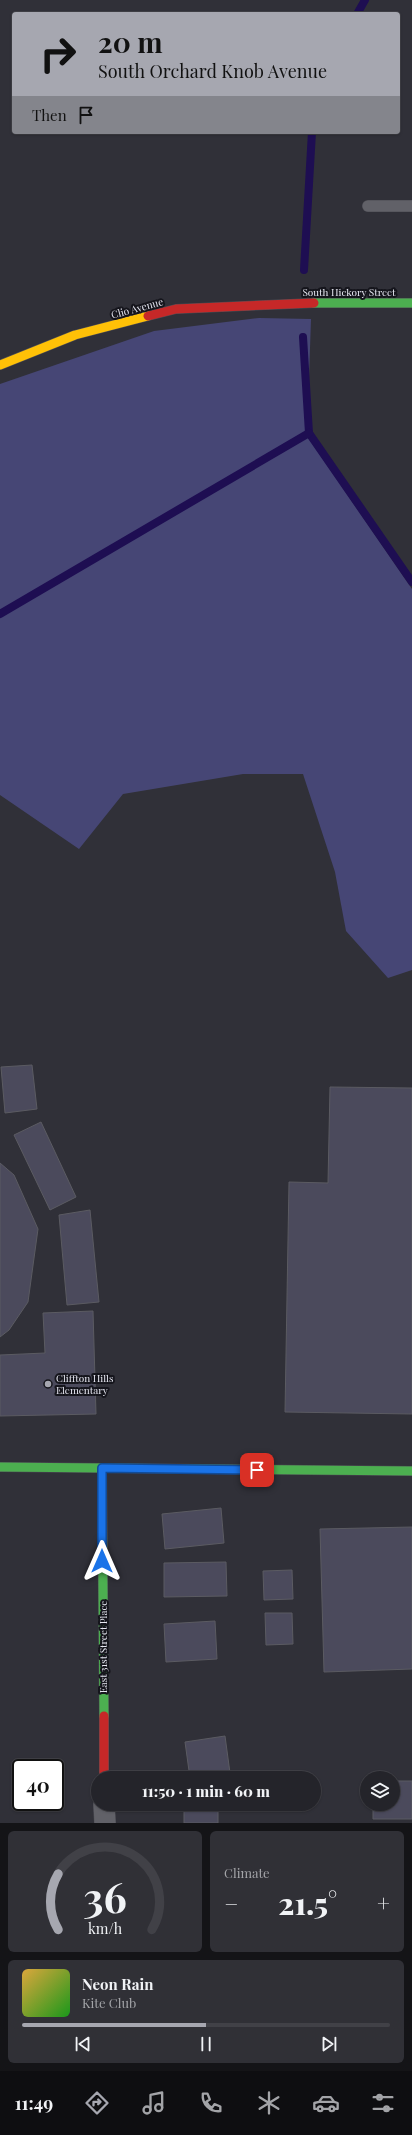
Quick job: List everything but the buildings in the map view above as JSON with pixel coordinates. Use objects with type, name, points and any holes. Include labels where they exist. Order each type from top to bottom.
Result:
[{"type":"street","name":"South Hickory Street","points":[[287,303],[412,303]]},
{"type":"street","name":"Clio Avenue","points":[[0,365],[75,335],[176,309],[287,303]]},
{"type":"street","points":[[0,1467],[412,1472]]},
{"type":"street","name":"East 31st Street Place","points":[[102,1468],[104,1771]]},
{"type":"street","points":[[104,1811],[105,1823]]},
{"type":"lane","points":[[368,206],[412,206]]},
{"type":"shaded area","points":[[259,318],[311,319],[307,436],[412,589],[412,970],[388,978],[346,931],[335,872],[303,774],[243,774],[123,794],[79,849],[0,795],[0,384],[154,331]]},
{"type":"waterway","points":[[358,12],[365,0]]},
{"type":"waterway","points":[[304,270],[312,134]]},
{"type":"waterway","points":[[303,337],[309,433],[412,582]]},
{"type":"waterway","points":[[0,614],[309,433]]},
{"type":"traffic: fast","points":[[314,303],[412,303]]},
{"type":"traffic: fast","points":[[0,1467],[412,1471]]},
{"type":"traffic: fast","points":[[102,1468],[104,1716]]},
{"type":"traffic: slow","points":[[0,365],[75,335],[148,316]]},
{"type":"traffic: jam","points":[[148,316],[176,309],[314,303]]},
{"type":"traffic: jam","points":[[104,1716],[104,1771]]},
{"type":"place","name":"Cliffton Hills Elementary","points":[[48,1384]]},
{"type":"route","points":[[102,1561],[102,1468],[257,1470]]}]
